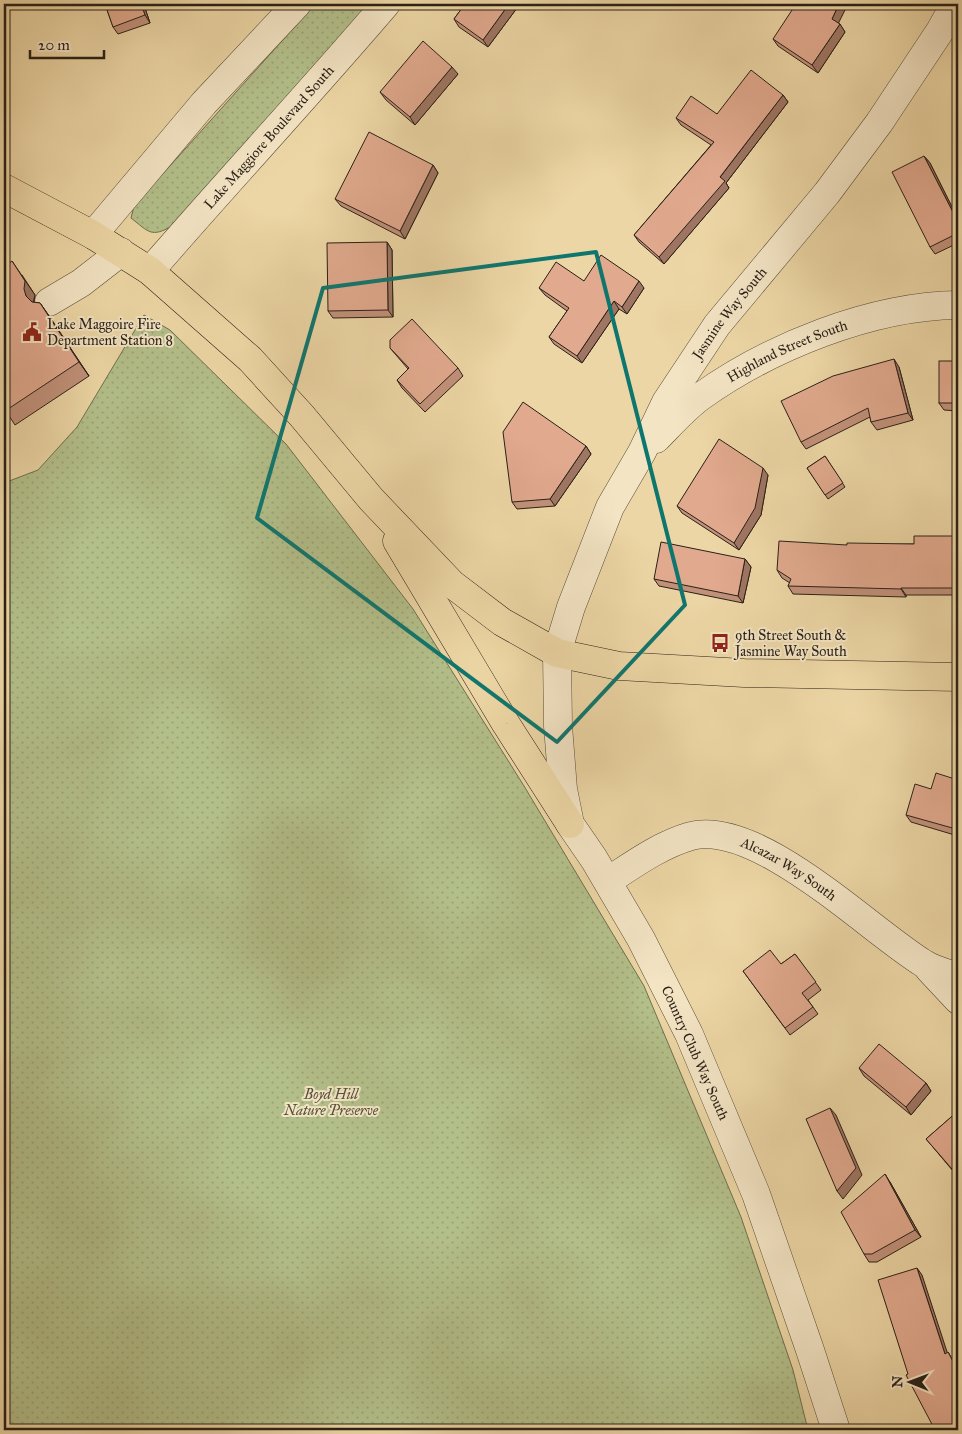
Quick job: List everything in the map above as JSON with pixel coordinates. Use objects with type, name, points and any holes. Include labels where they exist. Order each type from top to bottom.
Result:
[{"type":"main road","points":[[4,188],[93,235],[150,271],[250,359],[302,416],[371,499],[452,584],[502,622],[557,653],[619,666],[744,673],[958,678]]},
{"type":"main road","points":[[371,499],[506,724],[570,824]]},
{"type":"street","points":[[93,235],[204,103],[297,4]]},
{"type":"street","name":"Lake Maggiore Boulevard South","points":[[150,271],[217,193],[308,95],[386,4]]},
{"type":"street","name":"Jasmine Way South","points":[[557,653],[571,607],[610,507],[642,452],[666,402],[717,325],[827,193],[880,123],[940,32],[956,4]]},
{"type":"street","points":[[49,302],[81,283],[121,252]]},
{"type":"street","name":"Highland Street South","points":[[642,452],[698,398],[761,360],[823,332],[874,317],[942,305],[958,305]]},
{"type":"street","name":"Country Club Way South","points":[[557,653],[558,726],[563,788],[570,824],[608,881],[641,939],[693,1042],[756,1194],[836,1430]]},
{"type":"street","name":"Alcazar Way South","points":[[608,881],[656,850],[692,836],[719,835],[753,845],[791,866],[924,964],[958,977]]},
{"type":"street","points":[[924,964],[958,1000]]},
{"type":"highlighted area","points":[[596,252],[685,605],[557,742],[257,518],[323,288]]},
{"type":"green space","points":[[315,4],[368,4],[324,59],[172,226],[159,232],[150,232],[142,227],[131,218],[134,206]]},
{"type":"green space","name":"Boyd Hill Nature Preserve","points":[[144,315],[170,330],[286,444],[413,609],[524,786],[644,986],[741,1217],[793,1370],[808,1430],[4,1430],[4,483],[38,470],[77,427]]},
{"type":"building","points":[[105,4],[141,4],[145,15],[113,27]]},
{"type":"building","points":[[465,4],[509,4],[483,40],[454,19]]},
{"type":"building","points":[[796,4],[839,4],[832,19],[840,24],[812,65],[773,39]]},
{"type":"building","points":[[423,41],[452,67],[410,117],[380,92]]},
{"type":"building","points":[[751,70],[783,95],[720,177],[725,181],[659,257],[634,235],[714,142],[676,118],[691,96],[717,114]]},
{"type":"building","points":[[369,132],[433,165],[400,231],[335,199]]},
{"type":"building","points":[[924,156],[958,222],[958,233],[930,247],[892,172]]},
{"type":"building","points":[[387,242],[388,310],[328,311],[327,243]]},
{"type":"building","points":[[601,255],[639,281],[622,307],[614,301],[577,356],[549,337],[569,308],[539,288],[556,262],[584,281]]},
{"type":"building","name":"Lake Maggoire Fire Department Station 8","points":[[12,261],[25,281],[24,289],[26,296],[32,302],[40,303],[79,362],[5,411],[4,267]]},
{"type":"building","points":[[412,319],[458,368],[420,404],[397,380],[409,368],[390,348],[390,340]]},
{"type":"building","points":[[894,359],[908,413],[871,422],[868,408],[801,442],[781,401],[833,376]]},
{"type":"building","points":[[939,361],[958,361],[958,403],[939,403]]},
{"type":"building","points":[[523,402],[586,446],[550,499],[512,502],[503,432]]},
{"type":"building","points":[[719,439],[763,468],[755,508],[734,543],[677,506]]},
{"type":"building","points":[[825,456],[843,483],[825,495],[807,468]]},
{"type":"building","points":[[914,536],[958,536],[958,588],[901,589],[788,586],[791,579],[777,570],[779,541],[847,545],[847,543],[914,544]]},
{"type":"building","points":[[661,542],[745,559],[738,596],[654,579]]},
{"type":"building","points":[[936,773],[958,780],[958,820],[956,829],[906,815],[915,784],[931,789]]},
{"type":"building","points":[[770,950],[781,964],[795,954],[816,982],[802,993],[813,1007],[785,1028],[743,971]]},
{"type":"building","points":[[879,1044],[926,1083],[906,1107],[859,1068]]},
{"type":"building","points":[[830,1108],[856,1168],[837,1191],[806,1119]]},
{"type":"building","points":[[958,1111],[958,1176],[926,1139]]},
{"type":"building","points":[[885,1174],[915,1230],[872,1254],[864,1254],[841,1212]]},
{"type":"building","points":[[917,1268],[945,1354],[948,1352],[958,1371],[958,1430],[935,1430],[906,1375],[908,1374],[878,1280]]},
{"type":"place","name":"Lake Maggoire Fire Department Station 8","points":[[32,332]]},
{"type":"place","name":"9th Street South & Jasmine Way South","points":[[720,643]]}]
